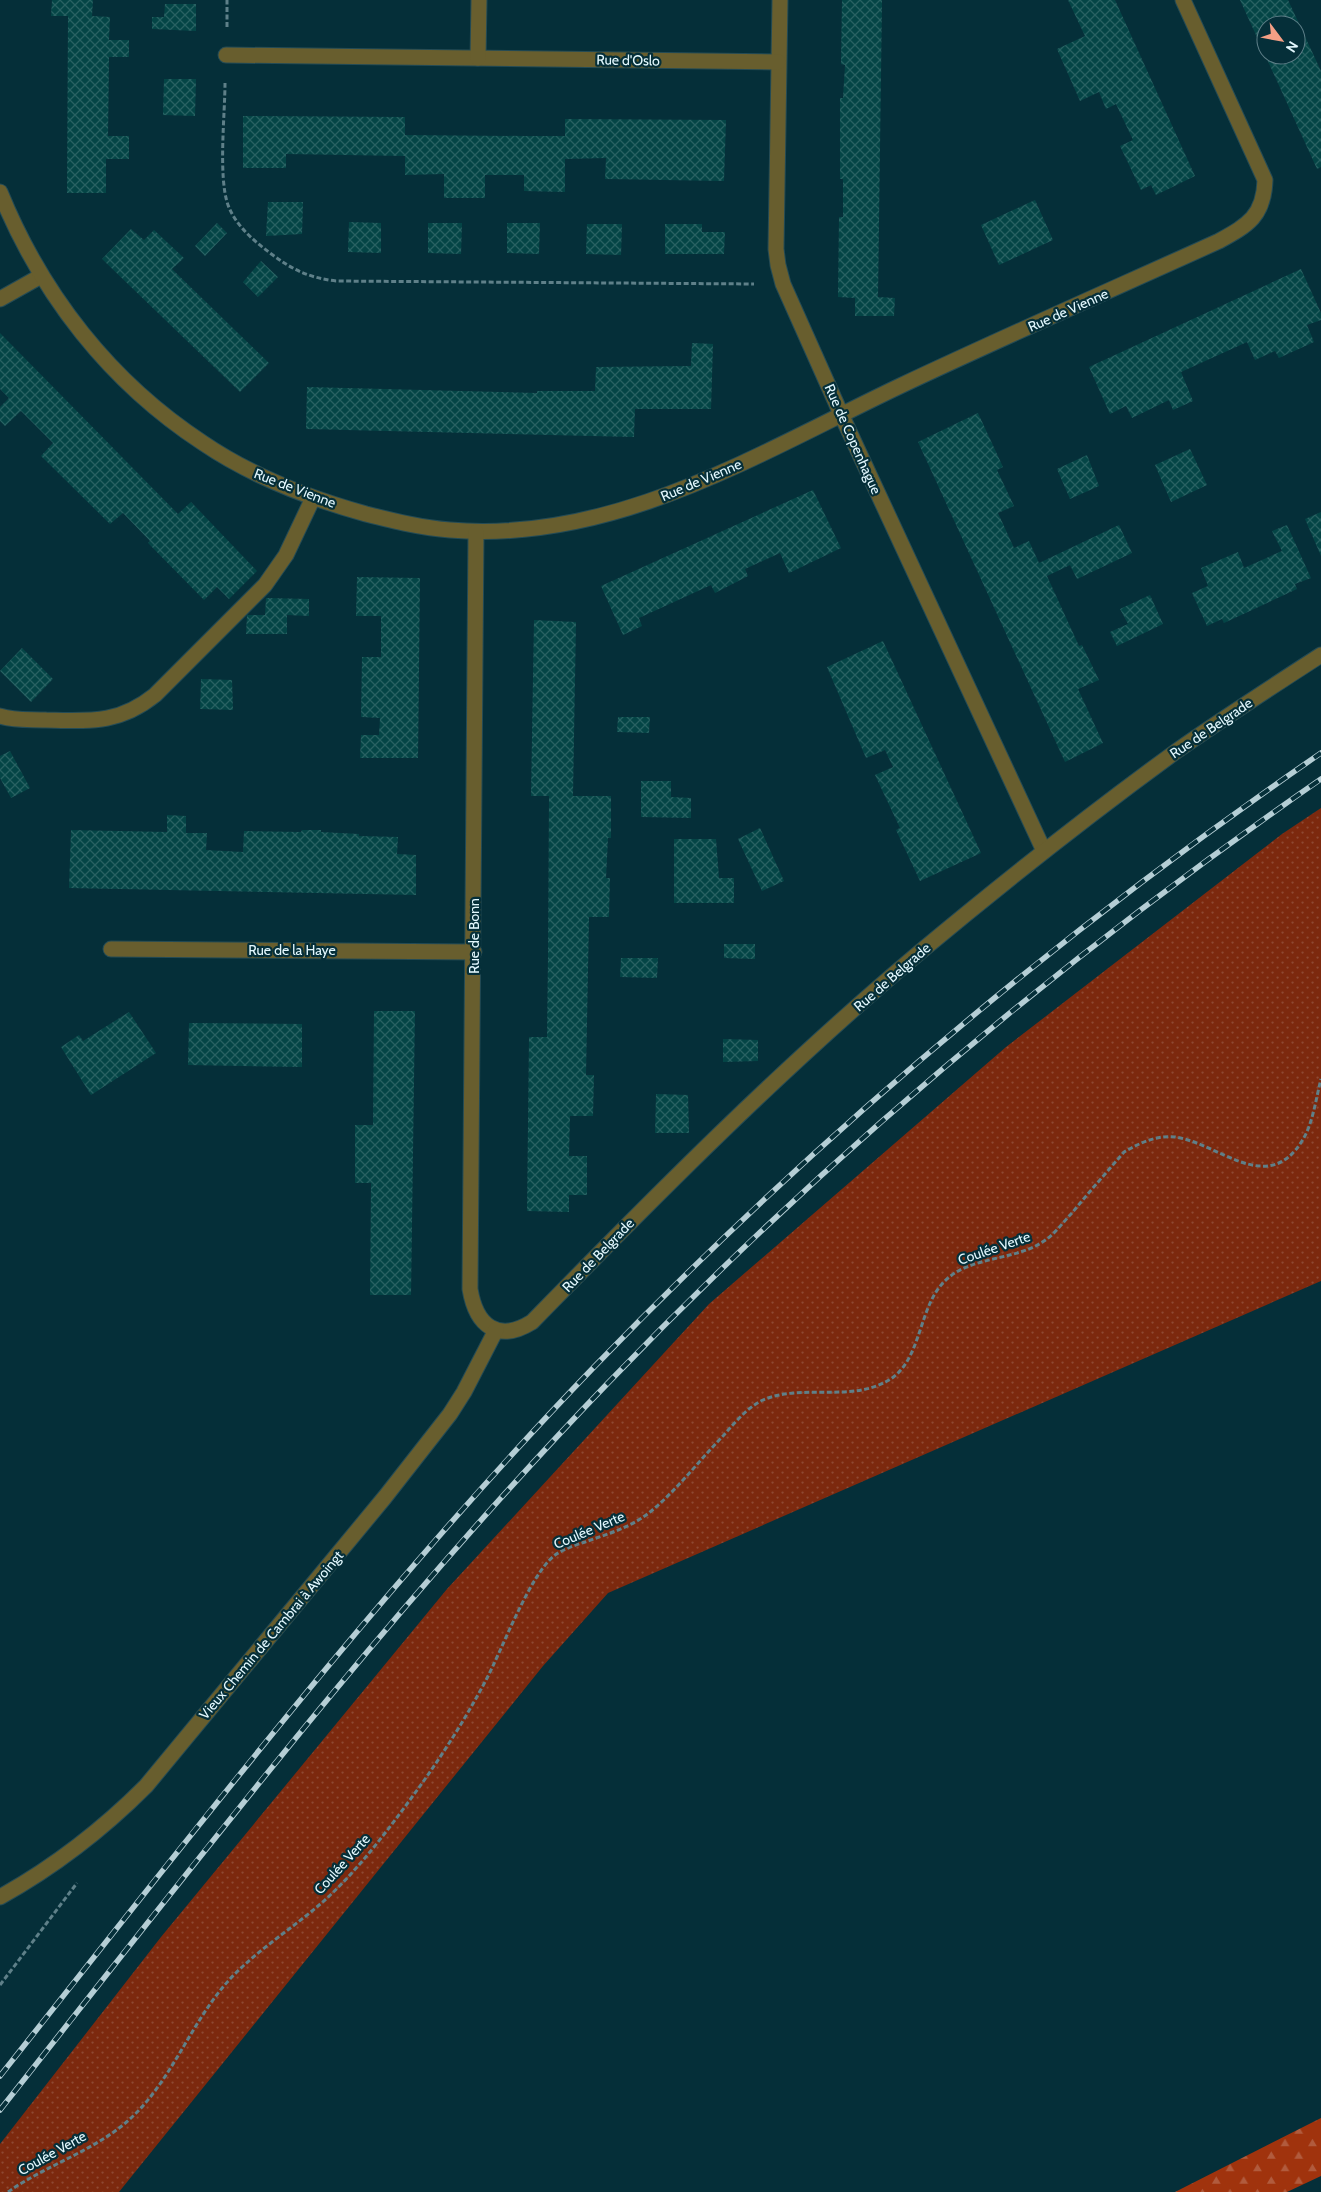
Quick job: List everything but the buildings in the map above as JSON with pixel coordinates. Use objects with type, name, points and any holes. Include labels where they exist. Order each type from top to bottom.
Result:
[{"type":"street","points":[[478,58],[479,0]]},
{"type":"street","name":"Rue de Copenhague","points":[[780,0],[776,249],[783,284],[841,414],[1044,851]]},
{"type":"street","name":"Rue de Vienne","points":[[0,192],[13,223],[41,276],[64,312],[111,368],[160,412],[212,449],[249,471],[313,498],[348,509],[420,526],[476,532],[532,528],[590,519],[658,499],[718,475],[841,414],[1219,241],[1244,226],[1254,217],[1261,206],[1265,180],[1182,0]]},
{"type":"street","name":"Rue d'Oslo","points":[[226,55],[778,62]]},
{"type":"street","points":[[0,299],[41,276]]},
{"type":"street","points":[[0,716],[15,719],[106,720],[141,706],[155,695],[265,585],[286,554],[313,498]]},
{"type":"street","name":"Rue de Bonn","points":[[476,532],[470,1289],[477,1314],[496,1330]]},
{"type":"street","name":"Rue de Belgrade","points":[[496,1330],[508,1332],[520,1329],[532,1322],[668,1183],[836,1025],[919,953],[1044,851],[1178,750],[1321,654]]},
{"type":"street","name":"Rue de la Haye","points":[[111,949],[474,952]]},
{"type":"street","name":"Vieux Chemin de Cambrai à Awoingt","points":[[0,1897],[57,1862],[86,1840],[118,1814],[146,1786],[386,1497],[450,1414],[464,1392],[496,1330]]},
{"type":"path","points":[[226,55],[224,169],[228,205],[248,236],[287,266],[301,274],[336,282],[783,284]]},
{"type":"path","name":"Coulée Verte","points":[[8,2192],[38,2173],[115,2132],[132,2118],[160,2084],[208,2007],[224,1986],[237,1972],[316,1908],[351,1875],[418,1789],[452,1738],[488,1677],[534,1582],[556,1555],[572,1547],[622,1529],[651,1511],[742,1416],[765,1399],[782,1395],[859,1390],[874,1387],[891,1379],[907,1360],[932,1299],[941,1285],[953,1274],[967,1267],[1016,1254],[1048,1240],[1124,1152],[1156,1137],[1174,1137],[1190,1140],[1251,1166],[1266,1167],[1281,1162],[1294,1152],[1303,1140],[1321,1078]]},
{"type":"path","points":[[0,1985],[80,1879]]},
{"type":"green space","points":[[1321,2118],[1321,2176],[1287,2192],[1175,2192]]},
{"type":"shaded area","points":[[1321,808],[1321,1281],[608,1593],[543,1666],[119,2192],[0,2192],[0,2144],[161,1937],[447,1589],[709,1304],[1006,1047],[1282,834]]},
{"type":"railway","points":[[0,2076],[215,1804],[362,1625],[515,1451],[678,1282],[852,1120],[1034,966],[1128,893],[1321,753]]},
{"type":"railway","points":[[0,2110],[220,1832],[370,1648],[526,1470],[689,1300],[861,1140],[1039,989],[1225,847],[1321,779]]}]
